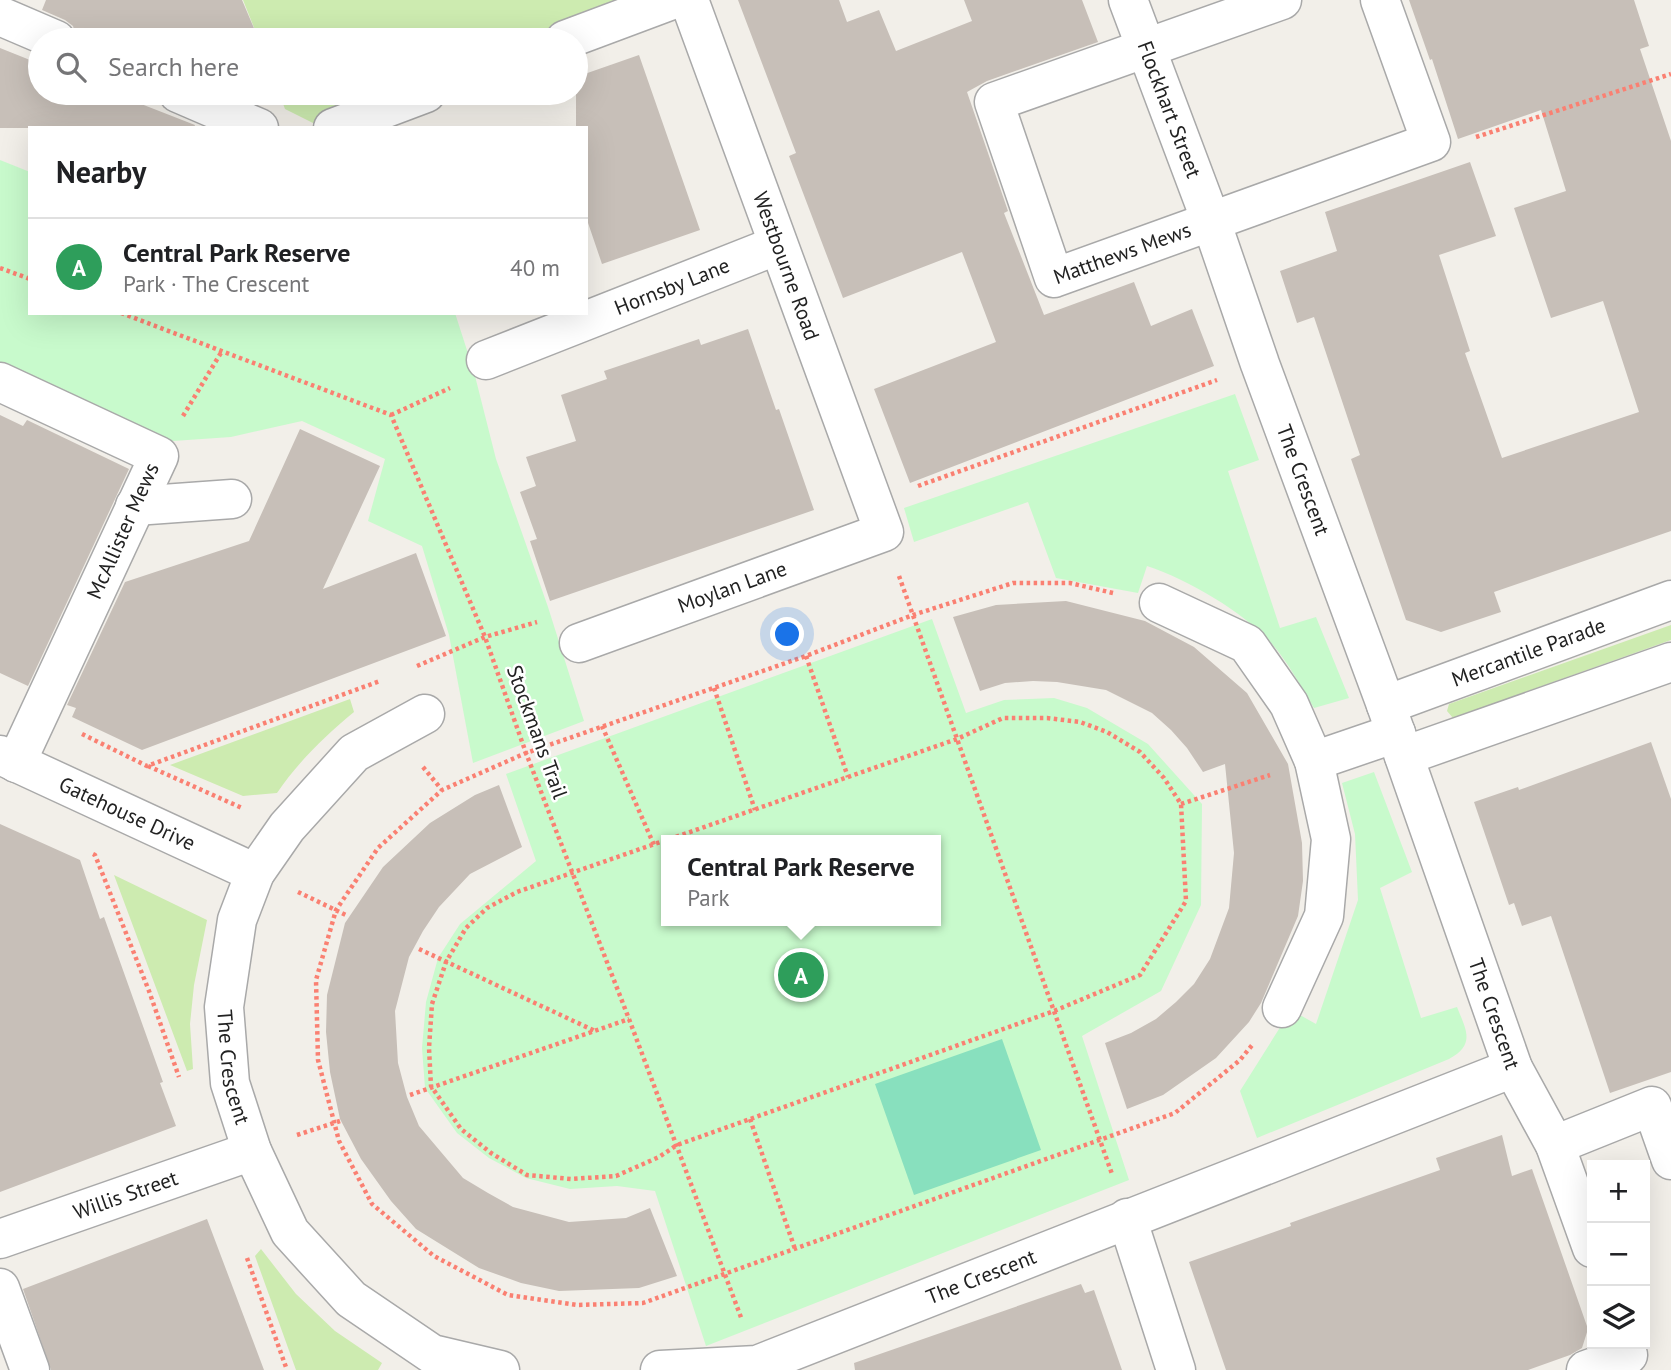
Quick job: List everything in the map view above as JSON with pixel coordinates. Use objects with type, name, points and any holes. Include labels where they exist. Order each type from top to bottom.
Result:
[{"type":"street","points":[[588,31],[672,0]]},
{"type":"street","name":"Westbourne Road","points":[[689,0],[878,517]]},
{"type":"street","name":"Flockhart Street","points":[[1128,0],[1211,221]]},
{"type":"street","name":"Matthews Mews","points":[[1282,0],[994,103],[1054,278],[1430,142]]},
{"type":"street","points":[[1380,0],[1430,142]]},
{"type":"street","points":[[0,16],[28,28]]},
{"type":"street","points":[[205,105],[253,126]]},
{"type":"street","points":[[337,126],[394,105]]},
{"type":"street","name":"The Crescent","points":[[660,1370],[758,1365],[1513,1068],[1396,731],[1261,365],[1211,221]]},
{"type":"street","name":"Hornsby Lane","points":[[486,360],[778,244]]},
{"type":"street","name":"McAllister Mews","points":[[0,382],[159,456],[40,713],[8,759]]},
{"type":"street","points":[[135,506],[232,499]]},
{"type":"street","name":"Moylan Lane","points":[[579,643],[878,517]]},
{"type":"street","name":"Mercantile Parade","points":[[1396,731],[1671,600]]},
{"type":"street","points":[[1159,603],[1247,644],[1289,704],[1314,761],[1331,839],[1324,916],[1282,1008]]},
{"type":"street","points":[[1314,761],[1396,731],[1671,662]]},
{"type":"street","name":"The Crescent","points":[[425,714],[354,753],[287,827],[256,873],[237,920],[224,1007],[230,1083],[253,1151],[290,1232],[351,1299],[428,1362],[500,1370]]},
{"type":"street","name":"Gatehouse Drive","points":[[8,759],[256,873]]},
{"type":"street","points":[[1513,1068],[1555,1145],[1587,1234]]},
{"type":"street","points":[[1555,1145],[1652,1107],[1671,1160]]},
{"type":"street","name":"Willis Street","points":[[0,1239],[253,1151]]},
{"type":"street","points":[[1126,1218],[1176,1370]]},
{"type":"street","points":[[0,1288],[30,1370]]},
{"type":"street","points":[[1586,1370],[1628,1356]]},
{"type":"path","points":[[1430,142],[1462,141],[1671,74]]},
{"type":"path","points":[[0,268],[28,278]]},
{"type":"path","points":[[126,315],[391,415],[458,384],[486,360]]},
{"type":"path","points":[[159,456],[222,351]]},
{"type":"path","points":[[1126,1218],[878,517],[1261,365]]},
{"type":"path","name":"Stockmans Trail","points":[[391,415],[485,637],[526,753],[726,1273],[742,1321]]},
{"type":"path","points":[[1159,603],[1070,583],[1013,583],[913,615],[806,656],[526,753],[442,790],[378,848],[336,910],[316,980],[318,1060],[339,1141],[372,1204],[434,1256],[509,1295],[577,1306],[643,1303],[1175,1113],[1240,1060],[1282,1008]]},
{"type":"path","points":[[410,669],[485,637]]},
{"type":"path","points":[[806,656],[848,777]]},
{"type":"path","points":[[147,766],[389,677]]},
{"type":"path","points":[[714,687],[755,810]]},
{"type":"path","points":[[40,713],[147,766],[287,827]]},
{"type":"path","points":[[661,842],[517,892],[486,908],[466,928],[446,962],[432,1004],[429,1048],[431,1086],[461,1129],[491,1153],[527,1175],[570,1179],[616,1176],[659,1157],[677,1145],[1054,1011],[1140,975],[1186,901],[1181,804],[1164,778],[1140,752],[1107,732],[1080,722],[1047,718],[1003,718],[957,739],[682,835]]},
{"type":"path","points":[[602,726],[654,845]]},
{"type":"path","points":[[1181,804],[1314,761]]},
{"type":"path","points":[[83,850],[95,855],[149,991],[180,1079]]},
{"type":"path","points":[[419,949],[596,1031]]},
{"type":"path","points":[[410,1095],[629,1018]]},
{"type":"path","points":[[750,1119],[795,1249]]},
{"type":"path","points":[[243,1245],[287,1370]]},
{"type":"green space","points":[[243,0],[632,0],[558,28],[254,28]]},
{"type":"green space","points":[[284,105],[360,105],[313,123],[285,109]]},
{"type":"green space","points":[[0,160],[28,171],[28,315],[456,315],[474,372],[496,459],[548,607],[584,721],[473,763],[449,635],[422,546],[368,521],[385,459],[302,421],[231,437],[173,441],[0,362]]},
{"type":"green space","points":[[1235,394],[1259,460],[1228,471],[1280,628],[1316,617],[1349,698],[1314,708],[1283,659],[1260,632],[1214,598],[1163,572],[1147,566],[1138,593],[1056,578],[1028,502],[914,542],[904,508]]},
{"type":"green space","points":[[932,619],[966,713],[1004,700],[1054,698],[1087,708],[1148,744],[1202,804],[1201,905],[1161,991],[1082,1036],[1129,1180],[706,1346],[655,1191],[617,1186],[570,1189],[526,1178],[489,1158],[457,1133],[425,1088],[422,1048],[426,1002],[438,958],[460,924],[536,861],[506,774]]},
{"type":"green space","points":[[1671,625],[1671,640],[1453,718],[1447,711],[1449,704]]},
{"type":"green space","points":[[350,699],[354,712],[312,750],[277,793],[243,796],[170,765]]},
{"type":"green space","points":[[1374,772],[1412,872],[1380,888],[1421,1018],[1457,1007],[1466,1030],[1466,1042],[1463,1048],[1449,1059],[1257,1138],[1240,1091],[1291,1010],[1316,1024],[1358,900],[1355,834],[1342,783]]},
{"type":"green space","points":[[114,875],[207,920],[194,985],[190,1024],[193,1069],[187,1071]]},
{"type":"green space","points":[[1002,1039],[1041,1150],[914,1195],[875,1084]]},
{"type":"green space","points":[[261,1249],[296,1294],[335,1331],[382,1363],[378,1370],[296,1370],[255,1256]]},
{"type":"building","points":[[46,0],[242,0],[254,28],[74,28],[65,20],[42,10]]},
{"type":"building","points":[[738,0],[839,0],[847,22],[879,10],[896,51],[972,21],[964,0],[1082,0],[1098,42],[987,81],[967,92],[1008,211],[1004,213],[1044,315],[1134,282],[1151,326],[1192,309],[1214,366],[910,483],[874,389],[996,342],[962,252],[843,298],[789,156],[796,153]]},
{"type":"building","points":[[1409,0],[1634,0],[1649,46],[1640,49],[1671,141],[1671,531],[1494,592],[1501,612],[1441,632],[1406,620],[1351,459],[1360,455],[1314,317],[1297,323],[1280,271],[1337,251],[1325,212],[1470,162],[1496,236],[1439,255],[1470,351],[1465,353],[1502,458],[1639,412],[1603,301],[1551,318],[1514,208],[1566,191],[1541,110],[1458,139]]},
{"type":"building","points":[[0,48],[28,59],[28,105],[144,105],[195,125],[28,126],[0,128]]},
{"type":"building","points":[[639,55],[700,230],[602,264],[588,223],[588,126],[576,126],[576,105],[588,105],[588,73]]},
{"type":"building","points":[[748,329],[814,510],[550,601],[530,541],[537,539],[520,492],[536,486],[526,457],[576,441],[561,395],[607,379],[604,371],[699,339],[701,345]]},
{"type":"building","points":[[0,415],[23,426],[27,420],[129,469],[28,686],[0,673]]},
{"type":"building","points":[[300,429],[380,466],[323,589],[416,553],[446,636],[142,750],[72,717],[76,708],[67,705],[125,582],[249,541]]},
{"type":"building","points":[[1066,601],[1145,621],[1194,647],[1247,693],[1288,764],[1302,843],[1303,881],[1298,916],[1261,1003],[1249,1022],[1216,1058],[1163,1095],[1127,1109],[1105,1043],[1156,1019],[1194,984],[1210,959],[1229,908],[1234,853],[1225,764],[1203,772],[1187,748],[1152,713],[1106,690],[1033,681],[1005,683],[980,691],[953,617],[996,605]]},
{"type":"building","points":[[1651,742],[1671,799],[1671,1072],[1610,1093],[1551,916],[1522,926],[1514,903],[1509,905],[1474,802],[1518,787],[1519,790]]},
{"type":"building","points":[[499,785],[522,847],[470,874],[439,907],[409,957],[395,1011],[398,1063],[407,1097],[419,1126],[463,1178],[513,1207],[569,1222],[626,1218],[650,1208],[677,1276],[639,1288],[559,1291],[521,1283],[479,1268],[416,1229],[391,1201],[361,1159],[340,1119],[330,1072],[326,1032],[327,995],[345,923],[383,867],[430,823],[475,795]]},
{"type":"building","points":[[0,824],[80,860],[100,919],[104,917],[176,1126],[0,1192]]},
{"type":"building","points":[[1502,1135],[1512,1176],[1532,1169],[1587,1326],[1582,1348],[1528,1370],[1226,1370],[1189,1262],[1440,1170],[1436,1158]]},
{"type":"building","points":[[207,1219],[264,1370],[51,1370],[23,1289]]},
{"type":"building","points":[[1081,1284],[1085,1293],[1094,1290],[1122,1370],[855,1370],[854,1363]]},
{"type":"place","name":"Central Park Reserve","points":[[801,975]]}]
